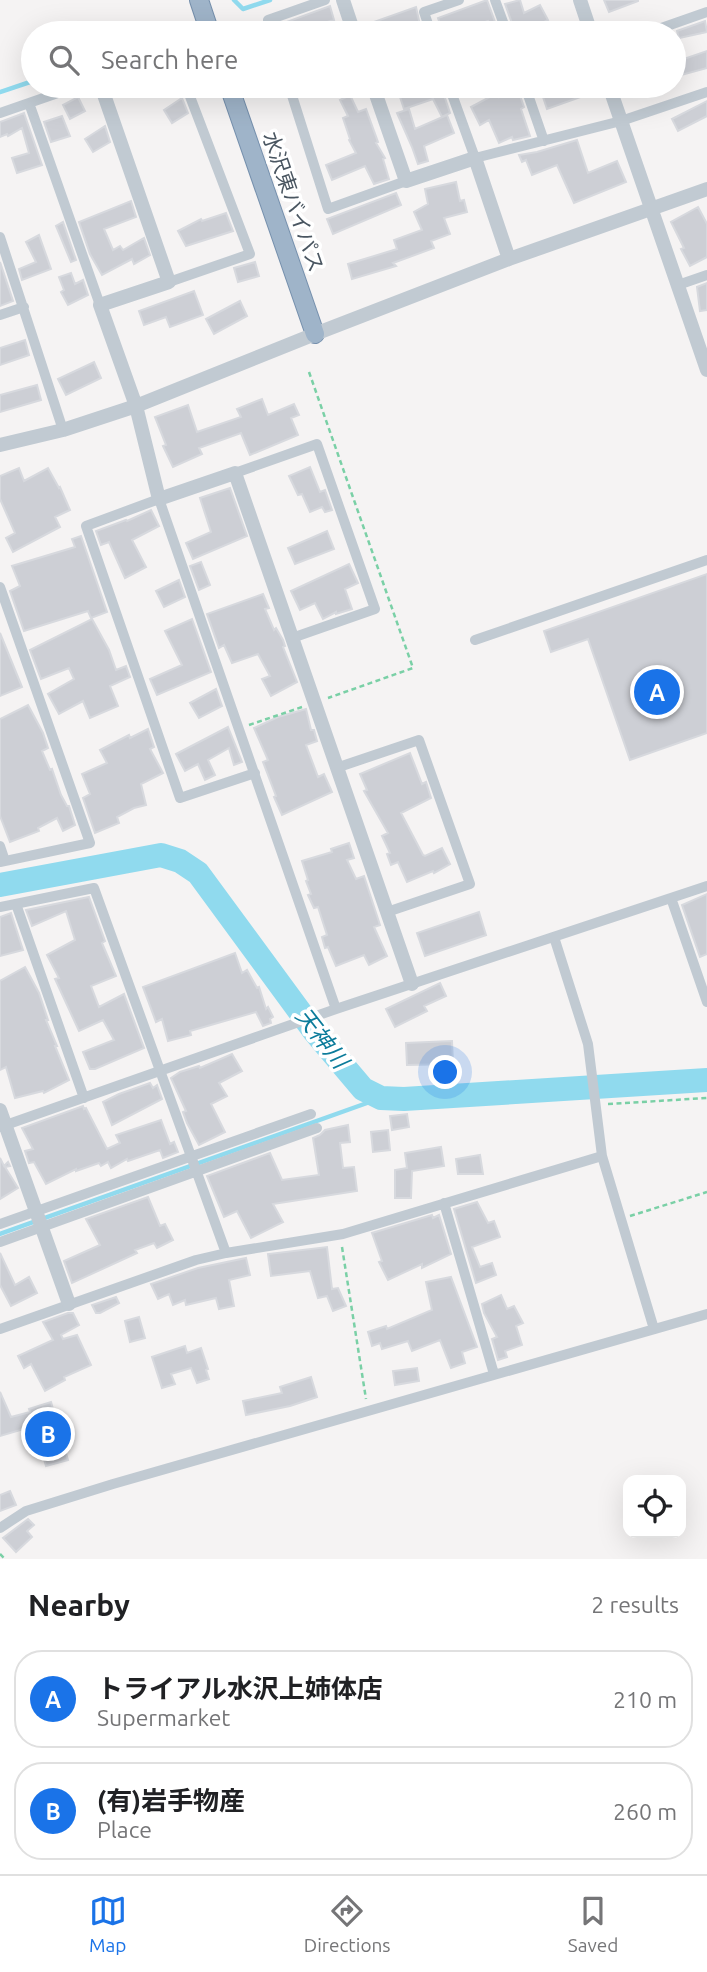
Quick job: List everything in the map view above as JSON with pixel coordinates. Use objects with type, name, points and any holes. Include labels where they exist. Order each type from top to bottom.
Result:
[{"type":"highway","points":[[199,0],[207,21]]},
{"type":"highway","name":"水沢東バイパス","points":[[233,98],[315,334]]},
{"type":"street","points":[[268,21],[325,0]]},
{"type":"street","points":[[343,0],[350,21]]},
{"type":"street","points":[[427,21],[424,12],[459,0]]},
{"type":"street","points":[[495,0],[503,21]]},
{"type":"street","points":[[580,0],[587,21]]},
{"type":"street","points":[[681,21],[707,12]]},
{"type":"street","points":[[293,98],[328,209],[475,158],[621,121],[707,92]]},
{"type":"street","points":[[0,113],[43,98]]},
{"type":"street","points":[[105,98],[169,282]]},
{"type":"street","points":[[100,305],[250,254],[191,98]]},
{"type":"street","points":[[377,98],[406,181]]},
{"type":"street","points":[[453,98],[509,259]]},
{"type":"street","points":[[529,98],[544,141]]},
{"type":"street","points":[[613,98],[707,370]]},
{"type":"street","points":[[29,103],[136,406],[159,499],[336,1009]]},
{"type":"street","points":[[0,445],[63,430],[136,406],[509,259],[707,189]]},
{"type":"street","points":[[0,237],[63,430]]},
{"type":"street","points":[[677,285],[707,275]]},
{"type":"street","points":[[0,315],[24,307]]},
{"type":"street","points":[[255,773],[180,798],[86,526],[317,444],[375,609],[292,638]]},
{"type":"street","points":[[235,473],[412,984]]},
{"type":"street","points":[[475,640],[707,561]]},
{"type":"street","points":[[0,587],[90,843],[3,861],[0,846]]},
{"type":"street","points":[[336,768],[419,740],[470,884],[387,912]]},
{"type":"street","points":[[3,1126],[336,1009],[707,886]]},
{"type":"street","points":[[0,907],[94,888],[226,1252]]},
{"type":"street","points":[[671,898],[702,973],[707,1002]]},
{"type":"street","points":[[16,904],[84,1098]]},
{"type":"street","points":[[554,937],[589,1044],[602,1156],[654,1329]]},
{"type":"street","points":[[0,1110],[3,1126],[69,1304]]},
{"type":"street","points":[[0,1224],[311,1114]]},
{"type":"street","points":[[0,1242],[317,1128]]},
{"type":"street","points":[[0,1329],[196,1260],[226,1252],[340,1235],[602,1156]]},
{"type":"street","points":[[444,1203],[494,1374]]},
{"type":"street","points":[[0,1528],[26,1511],[113,1484],[707,1314]]},
{"type":"path","points":[[239,729],[314,703]]},
{"type":"path","points":[[594,1105],[707,1098]]},
{"type":"path","points":[[621,1219],[707,1192]]},
{"type":"path","points":[[340,1235],[368,1410]]},
{"type":"path","points":[[0,1554],[5,1559]]},
{"type":"building","points":[[487,0],[495,21],[439,21],[438,18]]},
{"type":"building","points":[[520,0],[524,13],[540,5],[548,20],[511,21],[505,4]]},
{"type":"building","points":[[604,0],[638,0],[638,1],[609,12]]},
{"type":"building","points":[[330,6],[334,20],[331,21],[289,21]]},
{"type":"building","points":[[416,7],[419,21],[376,21]]},
{"type":"building","points":[[705,21],[707,32],[686,36],[686,28]]},
{"type":"building","points":[[707,51],[707,68],[686,74],[686,58]]},
{"type":"building","points":[[78,98],[85,111],[70,119],[63,105]]},
{"type":"building","points":[[182,98],[188,113],[172,123],[164,110]]},
{"type":"building","points":[[351,98],[358,112],[366,109],[378,142],[376,143],[385,158],[383,159],[389,179],[374,184],[365,166],[332,180],[326,165],[356,153],[343,118],[348,116],[340,100]]},
{"type":"building","points":[[400,98],[445,98],[450,113],[442,117],[433,99],[404,109]]},
{"type":"building","points":[[488,98],[521,98],[524,107],[521,109],[530,136],[513,140],[512,137],[499,143],[489,120],[480,125],[471,107]]},
{"type":"building","points":[[543,98],[578,98],[547,109]]},
{"type":"building","points":[[707,101],[707,116],[678,131],[672,119]]},
{"type":"building","points":[[409,109],[415,129],[447,115],[454,133],[424,146],[428,161],[418,164],[397,113]]},
{"type":"building","points":[[24,113],[42,165],[17,173],[12,158],[29,153],[22,128],[8,136],[7,134],[0,137],[0,122]]},
{"type":"building","points":[[62,116],[70,136],[51,142],[44,122]]},
{"type":"building","points":[[105,126],[110,142],[93,152],[85,139]]},
{"type":"building","points":[[577,140],[588,173],[617,161],[626,182],[574,203],[557,165],[532,175],[526,160],[522,162],[519,155]]},
{"type":"building","points":[[456,182],[460,201],[464,200],[467,212],[444,218],[450,234],[431,241],[434,248],[393,263],[396,266],[352,279],[348,264],[397,249],[394,240],[422,230],[414,212],[428,204],[425,189]]},
{"type":"building","points":[[396,193],[401,205],[333,234],[327,219]]},
{"type":"building","points":[[131,201],[136,217],[104,229],[113,250],[120,246],[123,250],[144,238],[150,255],[134,264],[132,259],[102,275],[90,254],[79,222]]},
{"type":"building","points":[[698,207],[707,224],[707,257],[690,266],[671,222]]},
{"type":"building","points":[[226,213],[233,231],[186,246],[178,231],[201,219],[202,221]]},
{"type":"building","points":[[63,222],[76,260],[71,262],[56,226]]},
{"type":"building","points":[[39,235],[51,269],[22,280],[19,269],[36,262],[26,242]]},
{"type":"building","points":[[0,262],[13,301],[0,306]]},
{"type":"building","points":[[255,262],[259,276],[238,282],[234,268]]},
{"type":"building","points":[[71,273],[75,284],[83,280],[88,295],[68,305],[61,292],[64,290],[59,277]]},
{"type":"building","points":[[707,283],[707,310],[700,311],[697,287]]},
{"type":"building","points":[[194,291],[203,315],[170,327],[166,317],[144,325],[139,311]]},
{"type":"building","points":[[240,301],[247,316],[214,334],[206,319]]},
{"type":"building","points":[[25,340],[29,355],[0,365],[0,348]]},
{"type":"building","points":[[94,362],[101,378],[66,395],[58,379]]},
{"type":"building","points":[[37,385],[41,400],[0,412],[0,395]]},
{"type":"building","points":[[262,399],[268,415],[294,404],[299,415],[291,418],[298,435],[250,455],[241,433],[199,448],[202,454],[173,467],[163,446],[166,445],[155,417],[188,405],[197,432],[241,417],[237,409]]},
{"type":"building","points":[[310,467],[320,492],[325,490],[332,510],[325,512],[322,507],[310,512],[302,494],[298,495],[289,476]]},
{"type":"building","points":[[19,468],[24,481],[48,468],[70,510],[55,517],[60,527],[13,552],[6,538],[15,533],[0,499],[0,476]]},
{"type":"building","points":[[230,488],[247,536],[193,559],[186,543],[211,532],[200,498]]},
{"type":"building","points":[[151,510],[159,526],[132,540],[146,567],[125,578],[109,542],[101,545],[96,531]]},
{"type":"building","points":[[327,531],[334,549],[295,564],[288,548]]},
{"type":"building","points":[[81,536],[107,612],[91,618],[88,611],[24,631],[10,591],[20,586],[12,566],[75,547],[72,539]]},
{"type":"building","points":[[201,562],[210,585],[199,590],[190,566]]},
{"type":"building","points":[[349,564],[358,583],[345,589],[352,609],[336,612],[323,619],[315,603],[300,610],[291,591]]},
{"type":"building","points":[[707,574],[707,733],[630,760],[588,639],[551,652],[544,631]]},
{"type":"building","points":[[179,580],[185,597],[164,607],[156,591]]},
{"type":"building","points":[[263,594],[269,608],[265,609],[274,630],[276,628],[283,640],[283,647],[297,682],[271,696],[262,679],[270,676],[258,654],[232,663],[224,645],[219,648],[207,614]]},
{"type":"building","points":[[92,619],[109,650],[116,670],[126,666],[130,677],[110,686],[118,706],[90,718],[83,701],[59,714],[48,694],[74,679],[69,668],[41,679],[30,650]]},
{"type":"building","points":[[192,619],[211,672],[157,695],[150,679],[182,665],[165,631]]},
{"type":"building","points":[[0,633],[22,687],[0,696]]},
{"type":"building","points":[[216,689],[222,706],[199,718],[190,703]]},
{"type":"building","points":[[28,705],[43,733],[48,748],[42,751],[61,795],[69,806],[75,825],[63,831],[57,818],[38,828],[39,831],[10,842],[0,816],[0,719]]},
{"type":"building","points":[[306,709],[317,741],[306,745],[318,777],[324,774],[332,792],[282,815],[263,762],[268,760],[254,728]]},
{"type":"building","points":[[228,727],[242,762],[234,765],[229,748],[208,760],[215,775],[205,780],[198,764],[185,771],[176,754]]},
{"type":"building","points":[[148,729],[154,747],[150,749],[163,773],[141,784],[146,805],[117,817],[119,823],[95,833],[83,798],[90,794],[82,774],[107,763],[100,750],[129,735],[130,738]]},
{"type":"building","points":[[410,753],[422,784],[426,782],[431,798],[401,813],[423,855],[442,848],[450,864],[434,873],[433,871],[407,882],[398,862],[391,865],[387,854],[390,853],[382,836],[388,833],[364,791],[367,790],[360,774]]},
{"type":"building","points":[[349,843],[354,858],[347,860],[356,879],[364,876],[380,925],[374,927],[387,956],[369,965],[364,955],[336,966],[328,947],[325,948],[322,937],[327,935],[318,907],[314,908],[308,895],[311,894],[302,861],[332,852],[331,849]]},
{"type":"building","points":[[707,894],[707,954],[700,957],[682,905]]},
{"type":"building","points":[[89,897],[105,941],[102,943],[116,976],[91,986],[99,1007],[124,994],[144,1048],[95,1069],[90,1069],[83,1052],[114,1040],[103,1020],[79,1031],[55,979],[59,978],[47,955],[75,940],[66,911],[32,926],[26,910]]},
{"type":"building","points":[[479,912],[486,935],[425,956],[417,933]]},
{"type":"building","points":[[11,913],[23,950],[0,956],[0,917]]},
{"type":"building","points":[[235,953],[242,973],[247,970],[257,988],[259,987],[266,1009],[268,1007],[273,1017],[270,1019],[271,1023],[263,1026],[256,1012],[190,1031],[191,1035],[168,1041],[162,1019],[156,1022],[143,987]]},
{"type":"building","points":[[25,967],[39,993],[46,1020],[69,1080],[44,1093],[43,1091],[15,1098],[6,1067],[0,1070],[0,981]]},
{"type":"building","points":[[440,983],[446,996],[424,1006],[427,1011],[395,1027],[386,1009]]},
{"type":"building","points":[[452,1041],[453,1064],[407,1065],[406,1043]]},
{"type":"building","points":[[232,1054],[242,1071],[219,1083],[227,1096],[211,1104],[225,1132],[199,1145],[187,1123],[183,1112],[186,1111],[171,1078],[180,1072],[199,1066],[200,1068]]},
{"type":"building","points":[[150,1083],[153,1088],[157,1085],[162,1099],[112,1125],[103,1102]]},
{"type":"building","points":[[83,1106],[107,1149],[120,1143],[116,1135],[161,1120],[170,1144],[174,1142],[178,1152],[163,1158],[160,1150],[128,1161],[127,1159],[111,1168],[108,1162],[101,1166],[99,1163],[76,1169],[46,1184],[34,1162],[29,1163],[25,1151],[33,1149],[22,1128]]},
{"type":"building","points":[[407,1114],[409,1127],[392,1130],[390,1116]]},
{"type":"building","points":[[348,1125],[350,1142],[340,1143],[343,1168],[354,1167],[357,1191],[273,1204],[283,1222],[251,1238],[237,1211],[224,1217],[207,1176],[270,1153],[282,1180],[319,1175],[313,1138],[325,1130]]},
{"type":"building","points":[[388,1130],[390,1150],[373,1152],[371,1132]]},
{"type":"building","points":[[441,1147],[444,1166],[412,1171],[411,1198],[395,1198],[395,1170],[407,1168],[405,1153]]},
{"type":"building","points":[[480,1155],[483,1174],[458,1174],[456,1159]]},
{"type":"building","points":[[0,1158],[4,1166],[8,1162],[10,1166],[5,1167],[18,1188],[0,1199]]},
{"type":"building","points":[[148,1197],[160,1226],[165,1224],[173,1240],[157,1248],[154,1243],[135,1250],[137,1253],[72,1283],[64,1261],[100,1245],[86,1219]]},
{"type":"building","points":[[477,1202],[488,1223],[494,1221],[500,1237],[472,1247],[480,1267],[492,1263],[496,1275],[476,1283],[454,1209]]},
{"type":"building","points":[[432,1215],[433,1218],[439,1215],[451,1254],[388,1280],[379,1262],[382,1261],[372,1233]]},
{"type":"building","points":[[327,1247],[332,1289],[338,1288],[346,1306],[333,1311],[327,1296],[318,1298],[310,1271],[271,1276],[268,1254]]},
{"type":"building","points":[[0,1253],[15,1285],[29,1277],[37,1293],[11,1306],[0,1285]]},
{"type":"building","points":[[246,1258],[250,1275],[229,1280],[234,1306],[219,1309],[216,1298],[186,1305],[185,1300],[173,1305],[169,1294],[158,1299],[151,1284],[198,1268]]},
{"type":"building","points":[[451,1277],[477,1347],[462,1352],[465,1363],[451,1368],[440,1340],[412,1351],[408,1341],[382,1349],[380,1343],[372,1346],[368,1332],[386,1326],[387,1329],[432,1310],[426,1282]]},
{"type":"building","points":[[501,1295],[507,1309],[514,1306],[523,1323],[516,1326],[522,1345],[505,1351],[507,1357],[498,1360],[492,1339],[497,1337],[482,1304]]},
{"type":"building","points":[[116,1297],[119,1303],[96,1313],[92,1305]]},
{"type":"building","points":[[73,1313],[79,1325],[61,1335],[63,1339],[77,1335],[91,1365],[64,1377],[65,1380],[45,1391],[31,1364],[24,1368],[18,1356],[53,1340],[43,1322]]},
{"type":"building","points":[[139,1317],[145,1338],[130,1342],[125,1321]]},
{"type":"building","points":[[185,1346],[187,1353],[201,1348],[209,1379],[197,1383],[191,1368],[171,1374],[175,1384],[162,1388],[152,1357]]},
{"type":"building","points":[[417,1368],[419,1381],[395,1385],[393,1371]]},
{"type":"building","points":[[311,1377],[317,1397],[246,1415],[243,1401],[282,1393],[280,1387]]},
{"type":"building","points":[[0,1392],[11,1417],[51,1402],[68,1460],[46,1466],[34,1426],[0,1436]]},
{"type":"building","points":[[10,1491],[16,1505],[0,1511],[0,1495]]},
{"type":"building","points":[[28,1519],[34,1525],[27,1531],[32,1537],[16,1552],[3,1538]]},
{"type":"waterway","points":[[234,0],[243,9],[270,0]]},
{"type":"waterway","points":[[0,92],[21,85]]},
{"type":"waterway","name":"天神川","points":[[0,885],[161,855],[180,861],[198,873],[314,1031],[363,1089],[381,1098],[404,1099],[707,1080]]},
{"type":"waterway","points":[[0,1234],[381,1098]]},
{"type":"place","name":"トライアル水沢上姉体店","points":[[657,692]]},
{"type":"place","name":"(有)岩手物産","points":[[48,1434]]}]
